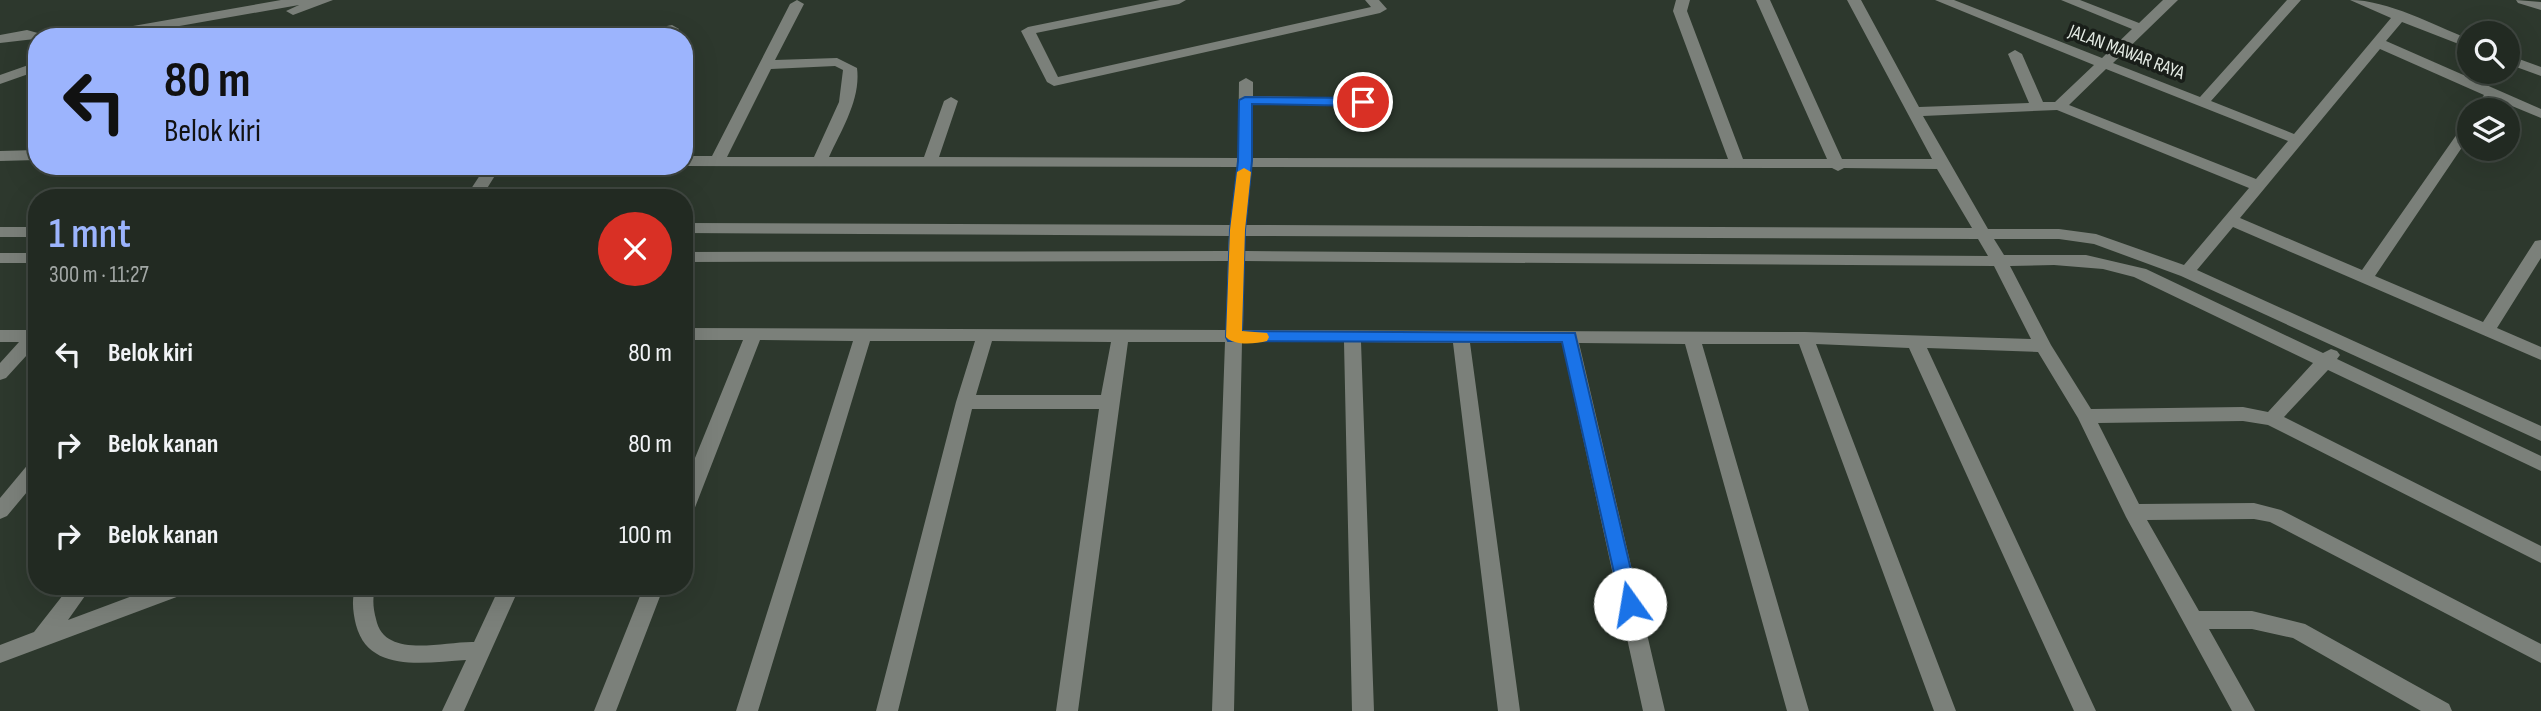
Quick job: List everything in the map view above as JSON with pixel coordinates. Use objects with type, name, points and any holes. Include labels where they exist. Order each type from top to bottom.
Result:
[{"type":"street","points":[[144,28],[303,0]]},
{"type":"street","points":[[196,28],[303,9],[318,0]]},
{"type":"street","points":[[1179,0],[1028,32],[1054,82],[1380,9],[1372,0]]},
{"type":"street","points":[[1683,0],[1680,11],[1738,165]]},
{"type":"street","points":[[1763,0],[1838,166]]},
{"type":"street","points":[[1854,0],[1942,164],[1999,261],[2043,346],[2086,416],[2133,512],[2245,711]]},
{"type":"street","name":"JALAN MAWAR RAYA","points":[[1942,0],[2297,140]]},
{"type":"street","points":[[2068,0],[2141,28]]},
{"type":"street","points":[[2059,106],[2171,0]]},
{"type":"street","points":[[2203,102],[2294,0]]},
{"type":"street","points":[[2357,0],[2457,39]]},
{"type":"street","points":[[2523,0],[2541,6]]},
{"type":"street","points":[[716,161],[797,4]]},
{"type":"street","points":[[2187,272],[2400,16]]},
{"type":"street","points":[[0,39],[28,34]]},
{"type":"street","points":[[2378,43],[2541,114]]},
{"type":"street","points":[[2015,54],[2037,106]]},
{"type":"street","points":[[766,65],[837,62],[850,68],[852,76],[849,89],[820,161]]},
{"type":"street","points":[[2520,64],[2541,72]]},
{"type":"street","points":[[0,80],[28,69]]},
{"type":"street","points":[[1223,711],[1237,230],[1245,161],[1245,91],[1363,102]]},
{"type":"street","points":[[2489,98],[2492,94]]},
{"type":"street","points":[[930,162],[951,101]]},
{"type":"street","points":[[1914,112],[2059,106],[2259,186]]},
{"type":"street","points":[[2366,277],[2457,144]]},
{"type":"street","points":[[0,156],[28,155]]},
{"type":"street","points":[[693,161],[1245,161],[1838,166],[1942,164]]},
{"type":"street","points":[[2230,220],[2541,354]]},
{"type":"street","points":[[693,228],[2059,234],[2096,239],[2187,272],[2541,434]]},
{"type":"street","points":[[0,232],[28,232]]},
{"type":"street","points":[[2487,331],[2541,244]]},
{"type":"street","points":[[693,257],[1999,261],[2079,258],[2108,262],[2178,290],[2541,464]]},
{"type":"street","points":[[0,258],[28,258]]},
{"type":"street","points":[[693,334],[1805,338],[2043,346]]},
{"type":"street","points":[[693,487],[754,334]]},
{"type":"street","points":[[1068,711],[1121,334]]},
{"type":"street","points":[[0,336],[28,336]]},
{"type":"street","points":[[747,711],[863,336]]},
{"type":"street","points":[[887,711],[965,402],[985,336]]},
{"type":"street","points":[[1352,336],[1363,711]]},
{"type":"street","points":[[1569,337],[1654,711]]},
{"type":"street","points":[[1461,338],[1509,711]]},
{"type":"street","points":[[1692,338],[1798,711]]},
{"type":"street","points":[[1805,338],[1945,711]]},
{"type":"street","points":[[1915,341],[2085,711]]},
{"type":"street","points":[[2272,419],[2343,343]]},
{"type":"street","points":[[0,374],[28,344]]},
{"type":"street","points":[[965,402],[1110,402]]},
{"type":"street","points":[[2086,416],[2243,414],[2272,419],[2541,555]]},
{"type":"street","points":[[0,511],[28,478]]},
{"type":"street","points":[[2133,512],[2254,511],[2274,514],[2541,654]]},
{"type":"street","points":[[43,637],[75,595]]},
{"type":"street","points":[[0,654],[158,595]]},
{"type":"street","points":[[362,595],[366,631],[380,648],[396,653],[481,652]]},
{"type":"street","points":[[453,711],[506,595]]},
{"type":"street","points":[[605,711],[650,595]]},
{"type":"street","points":[[2193,620],[2252,620],[2298,631],[2441,711]]},
{"type":"slow traffic","points":[[1244,172],[1237,230],[1234,337],[1261,337]]},
{"type":"route","points":[[1363,102],[1245,100],[1245,161],[1237,230],[1234,337],[1569,337],[1630,604]]}]
